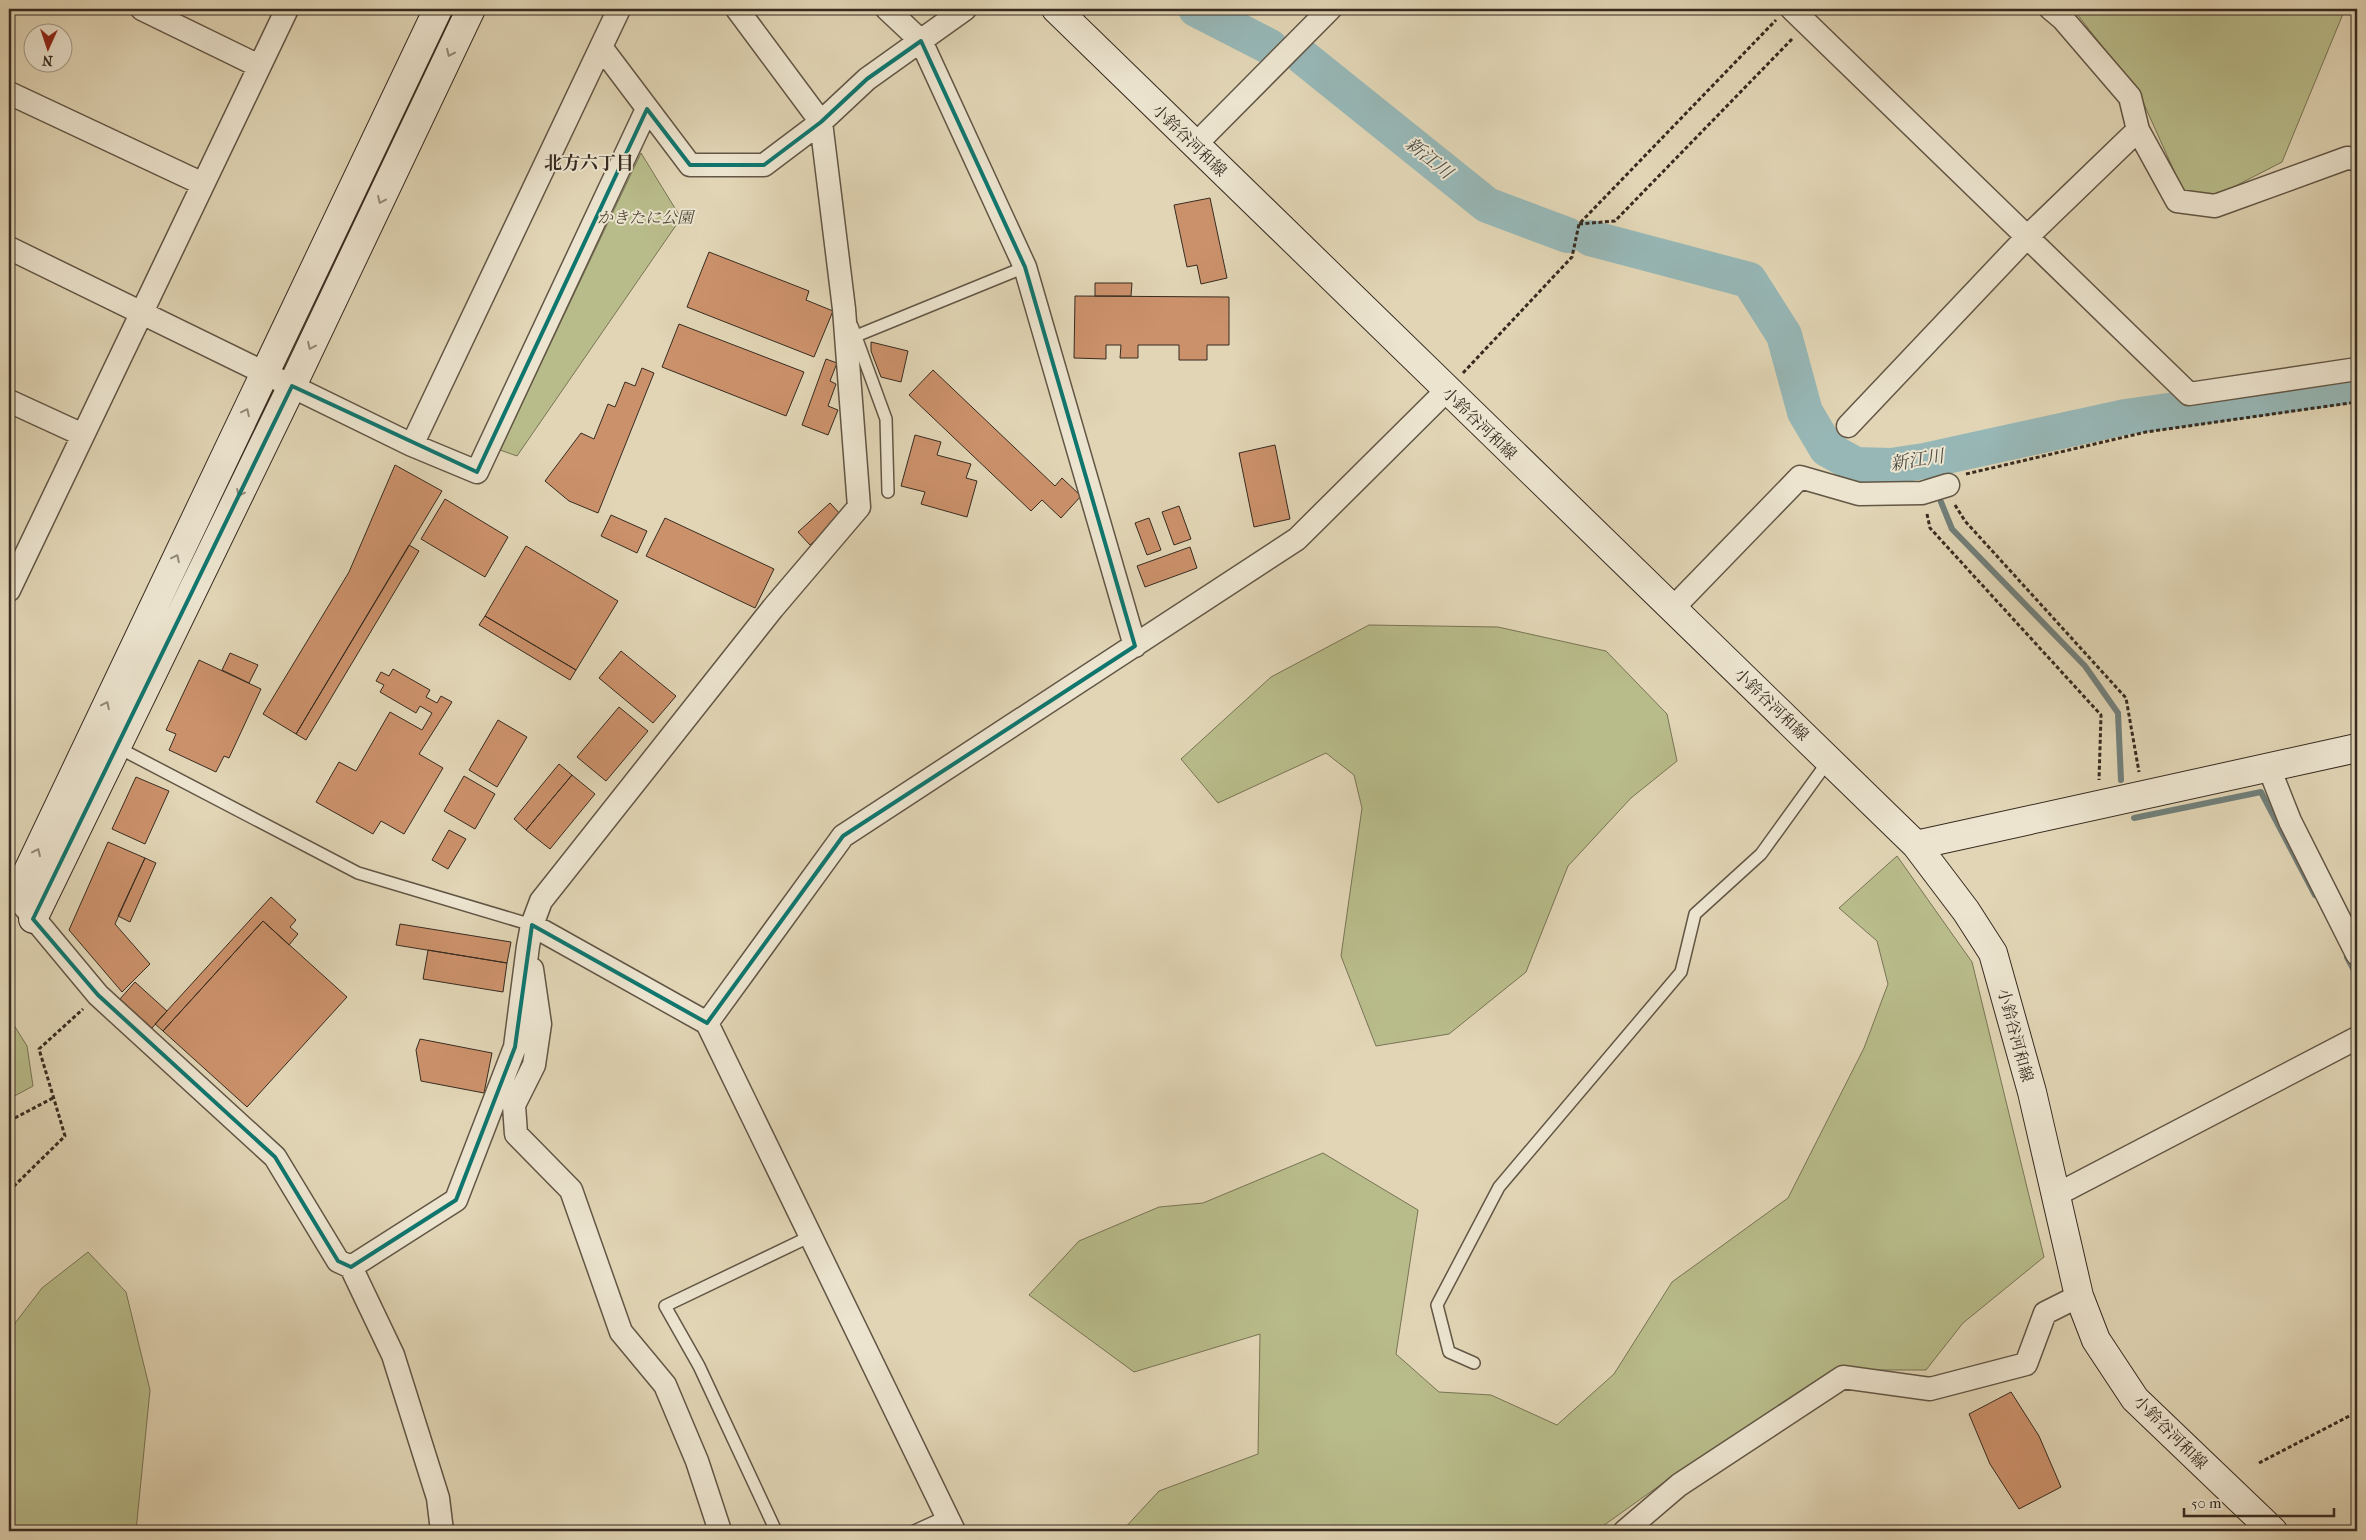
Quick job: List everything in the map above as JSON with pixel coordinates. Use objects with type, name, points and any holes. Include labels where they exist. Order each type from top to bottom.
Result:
[{"type":"street","points":[[142,9],[259,66]]},
{"type":"street","points":[[9,590],[287,9]]},
{"type":"street","points":[[438,9],[92,733],[12,891],[33,919],[98,995],[275,1158],[338,1261],[351,1267],[394,1355],[438,1498],[442,1531]]},
{"type":"street","points":[[33,919],[292,386],[471,9]]},
{"type":"street","points":[[412,445],[619,9]]},
{"type":"street","points":[[351,1267],[456,1200],[514,1047],[530,936],[541,901],[773,608],[859,507],[844,309],[821,122],[737,9]]},
{"type":"street","points":[[887,9],[921,41],[1025,267],[1135,646]]},
{"type":"street","points":[[602,47],[690,165],[764,165],[821,122],[868,78],[965,9]]},
{"type":"street","name":"小鈴谷河和線","points":[[1056,9],[1916,845],[1966,911],[1993,953],[2032,1092],[2054,1196],[2079,1296],[2096,1340],[2135,1399],[2273,1531]]},
{"type":"street","points":[[1195,145],[1330,9]]},
{"type":"street","points":[[2050,9],[2063,19],[2130,98],[2138,130],[2176,201],[2215,206],[2347,158],[2357,160]]},
{"type":"street","points":[[1793,16],[2027,237],[2189,394],[2357,369]]},
{"type":"street","points":[[9,94],[203,184]]},
{"type":"street","points":[[9,248],[412,445],[477,472],[647,109]]},
{"type":"street","points":[[1848,426],[2027,237],[2138,130]]},
{"type":"street","points":[[707,1023],[844,836],[1297,539],[1447,390]]},
{"type":"street","points":[[9,401],[83,435]]},
{"type":"street","points":[[1674,608],[1800,477],[1860,494],[1922,494],[1948,485]]},
{"type":"street","points":[[1916,845],[2357,748]]},
{"type":"street","points":[[2269,768],[2290,820],[2357,954]]},
{"type":"street","points":[[530,936],[707,1023],[951,1524]]},
{"type":"street","points":[[530,936],[540,1024],[534,1065],[514,1106],[516,1134],[571,1190],[621,1332],[665,1385],[697,1461],[720,1531]]},
{"type":"street","points":[[2054,1196],[2357,1038]]},
{"type":"street","points":[[1625,1531],[1679,1485],[1843,1377],[1930,1389],[2026,1364],[2045,1314],[2079,1296]]},
{"type":"lane","points":[[856,336],[1025,267]]},
{"type":"lane","points":[[844,309],[856,336],[886,419],[888,492]]},
{"type":"lane","points":[[92,733],[358,873],[530,936]]},
{"type":"lane","points":[[1474,1363],[1449,1352],[1437,1305],[1499,1187],[1681,972],[1695,914],[1761,854],[1829,760]]},
{"type":"lane","points":[[776,1531],[699,1366],[665,1306],[811,1236]]},
{"type":"lane","points":[[914,1531],[951,1524]]},
{"type":"path","points":[[1578,224],[1615,220],[1793,16]]},
{"type":"path","points":[[1447,390],[1572,257],[1578,224],[1793,16]]},
{"type":"path","points":[[2143,795],[2126,698],[1965,521],[1956,506],[1948,485],[1952,478],[2146,432],[2357,402]]},
{"type":"path","points":[[1922,494],[1930,528],[2101,715],[2099,787],[2104,804]]},
{"type":"path","points":[[9,1191],[65,1136],[39,1049],[98,995]]},
{"type":"path","points":[[9,1122],[53,1098]]},
{"type":"path","points":[[2259,1464],[2357,1412]]},
{"type":"highlighted area","points":[[921,41],[1025,267],[1135,646],[843,836],[707,1023],[532,925],[515,1047],[456,1200],[351,1267],[338,1261],[275,1157],[98,995],[33,919],[292,386],[477,472],[647,109],[690,165],[764,165],[821,122],[867,79]]},
{"type":"green space","points":[[2073,9],[2345,9],[2282,162],[2216,196],[2184,193],[2139,93]]},
{"type":"green space","name":"かきたに公園","points":[[641,153],[681,218],[517,456],[500,450]]},
{"type":"green space","points":[[1369,625],[1498,627],[1606,651],[1667,714],[1677,761],[1631,798],[1568,866],[1526,972],[1449,1034],[1376,1046],[1341,956],[1362,808],[1354,775],[1326,753],[1218,803],[1181,759],[1271,677]]},
{"type":"green space","points":[[1897,856],[1972,962],[2044,1257],[1963,1323],[1926,1370],[1836,1370],[1663,1483],[1596,1531],[1122,1531],[1159,1491],[1258,1454],[1260,1334],[1134,1372],[1029,1295],[1079,1241],[1159,1207],[1203,1203],[1323,1153],[1418,1210],[1396,1354],[1439,1392],[1491,1395],[1557,1425],[1614,1374],[1672,1282],[1788,1198],[1864,1048],[1888,984],[1877,941],[1839,908]]},
{"type":"green space","points":[[9,1017],[27,1046],[33,1086],[9,1099]]},
{"type":"green space","points":[[88,1252],[126,1292],[150,1390],[136,1531],[9,1531],[9,1331],[42,1288]]},
{"type":"building","points":[[1210,198],[1227,278],[1201,284],[1197,265],[1187,267],[1174,205]]},
{"type":"building","points":[[709,252],[809,291],[806,300],[833,311],[814,357],[687,307]]},
{"type":"building","points":[[1095,283],[1132,283],[1131,296],[1095,296]]},
{"type":"building","points":[[1075,296],[1229,297],[1229,345],[1207,345],[1207,360],[1179,360],[1179,345],[1138,345],[1138,358],[1120,358],[1121,345],[1106,345],[1106,359],[1074,358]]},
{"type":"building","points":[[679,324],[804,372],[786,416],[662,367]]},
{"type":"building","points":[[871,342],[908,351],[901,382],[881,377],[871,351]]},
{"type":"building","points":[[826,359],[837,363],[830,381],[836,384],[828,406],[838,410],[828,435],[802,425]]},
{"type":"building","points":[[642,368],[654,373],[598,513],[569,501],[545,481],[581,433],[594,439],[608,404],[615,407],[625,382],[635,386]]},
{"type":"building","points":[[933,370],[1055,486],[1062,478],[1081,496],[1061,518],[1042,500],[1031,511],[909,395]]},
{"type":"building","points":[[915,435],[941,442],[937,455],[971,464],[966,478],[977,481],[967,517],[921,504],[925,492],[901,486]]},
{"type":"building","points":[[1275,445],[1290,519],[1254,527],[1239,453]]},
{"type":"building","points":[[395,465],[442,491],[296,734],[263,714],[349,572]]},
{"type":"building","points":[[445,499],[508,537],[485,577],[421,539]]},
{"type":"building","points":[[830,503],[842,516],[810,545],[798,532]]},
{"type":"building","points":[[1179,506],[1191,539],[1174,545],[1162,512]]},
{"type":"building","points":[[611,515],[647,531],[637,553],[601,536]]},
{"type":"building","points":[[665,518],[774,569],[755,608],[646,556]]},
{"type":"building","points":[[1149,518],[1161,550],[1147,555],[1135,523]]},
{"type":"building","points":[[409,545],[419,551],[306,740],[296,734]]},
{"type":"building","points":[[526,546],[618,601],[576,670],[485,616]]},
{"type":"building","points":[[1190,547],[1197,568],[1145,587],[1137,566]]},
{"type":"building","points":[[485,616],[576,670],[570,680],[479,625]]},
{"type":"building","points":[[621,651],[676,696],[653,723],[599,678]]},
{"type":"building","points":[[230,653],[258,665],[249,683],[222,670]]},
{"type":"building","points":[[199,660],[261,689],[229,758],[224,756],[216,772],[169,750],[176,734],[166,730]]},
{"type":"building","points":[[393,669],[430,690],[426,697],[437,703],[441,696],[452,702],[419,754],[443,768],[404,834],[381,821],[373,834],[316,802],[339,762],[356,771],[390,712],[422,730],[432,713],[420,706],[416,713],[380,692],[384,685],[376,681],[381,672],[389,676]]},
{"type":"building","points":[[619,707],[648,731],[606,781],[577,757]]},
{"type":"building","points":[[498,720],[527,737],[497,787],[469,770]]},
{"type":"building","points":[[559,764],[572,775],[526,830],[514,819]]},
{"type":"building","points":[[572,775],[595,794],[550,849],[526,830]]},
{"type":"building","points":[[464,776],[495,794],[475,829],[444,811]]},
{"type":"building","points":[[136,777],[169,791],[145,844],[112,829]]},
{"type":"building","points":[[449,830],[466,839],[448,869],[432,860]]},
{"type":"building","points":[[108,842],[145,858],[115,924],[150,964],[122,992],[69,930]]},
{"type":"building","points":[[145,858],[156,863],[130,922],[118,916]]},
{"type":"building","points":[[271,897],[296,920],[290,927],[298,934],[289,945],[263,921],[163,1031],[155,1024]]},
{"type":"building","points":[[263,921],[347,997],[247,1107],[163,1031]]},
{"type":"building","points":[[400,924],[511,942],[507,963],[396,945]]},
{"type":"building","points":[[428,950],[507,963],[503,992],[423,979]]},
{"type":"building","points":[[135,982],[167,1011],[152,1028],[120,999]]},
{"type":"building","points":[[420,1039],[492,1053],[484,1093],[421,1081],[416,1050]]},
{"type":"building","points":[[2011,1392],[2039,1436],[2061,1487],[2019,1509],[1990,1464],[1969,1414]]},
{"type":"waterway","name":"新江川","points":[[1196,9],[1270,47]]},
{"type":"waterway","name":"新江川","points":[[1304,58],[1487,205],[1567,235]]},
{"type":"waterway","name":"新江川","points":[[1590,238],[1749,280],[1784,335],[1805,412],[1827,449],[1856,465],[1891,466],[1924,461],[2125,417],[2357,385]]},
{"type":"waterway","points":[[1924,461],[1932,479]]},
{"type":"waterway","points":[[1941,502],[1952,529],[2085,666],[2118,713],[2121,780]]},
{"type":"waterway","points":[[2134,818],[2261,792],[2315,895]]},
{"type":"waterway","points":[[2347,957],[2357,976]]},
{"type":"district","name":"北方六丁目","points":[[589,163]]}]
